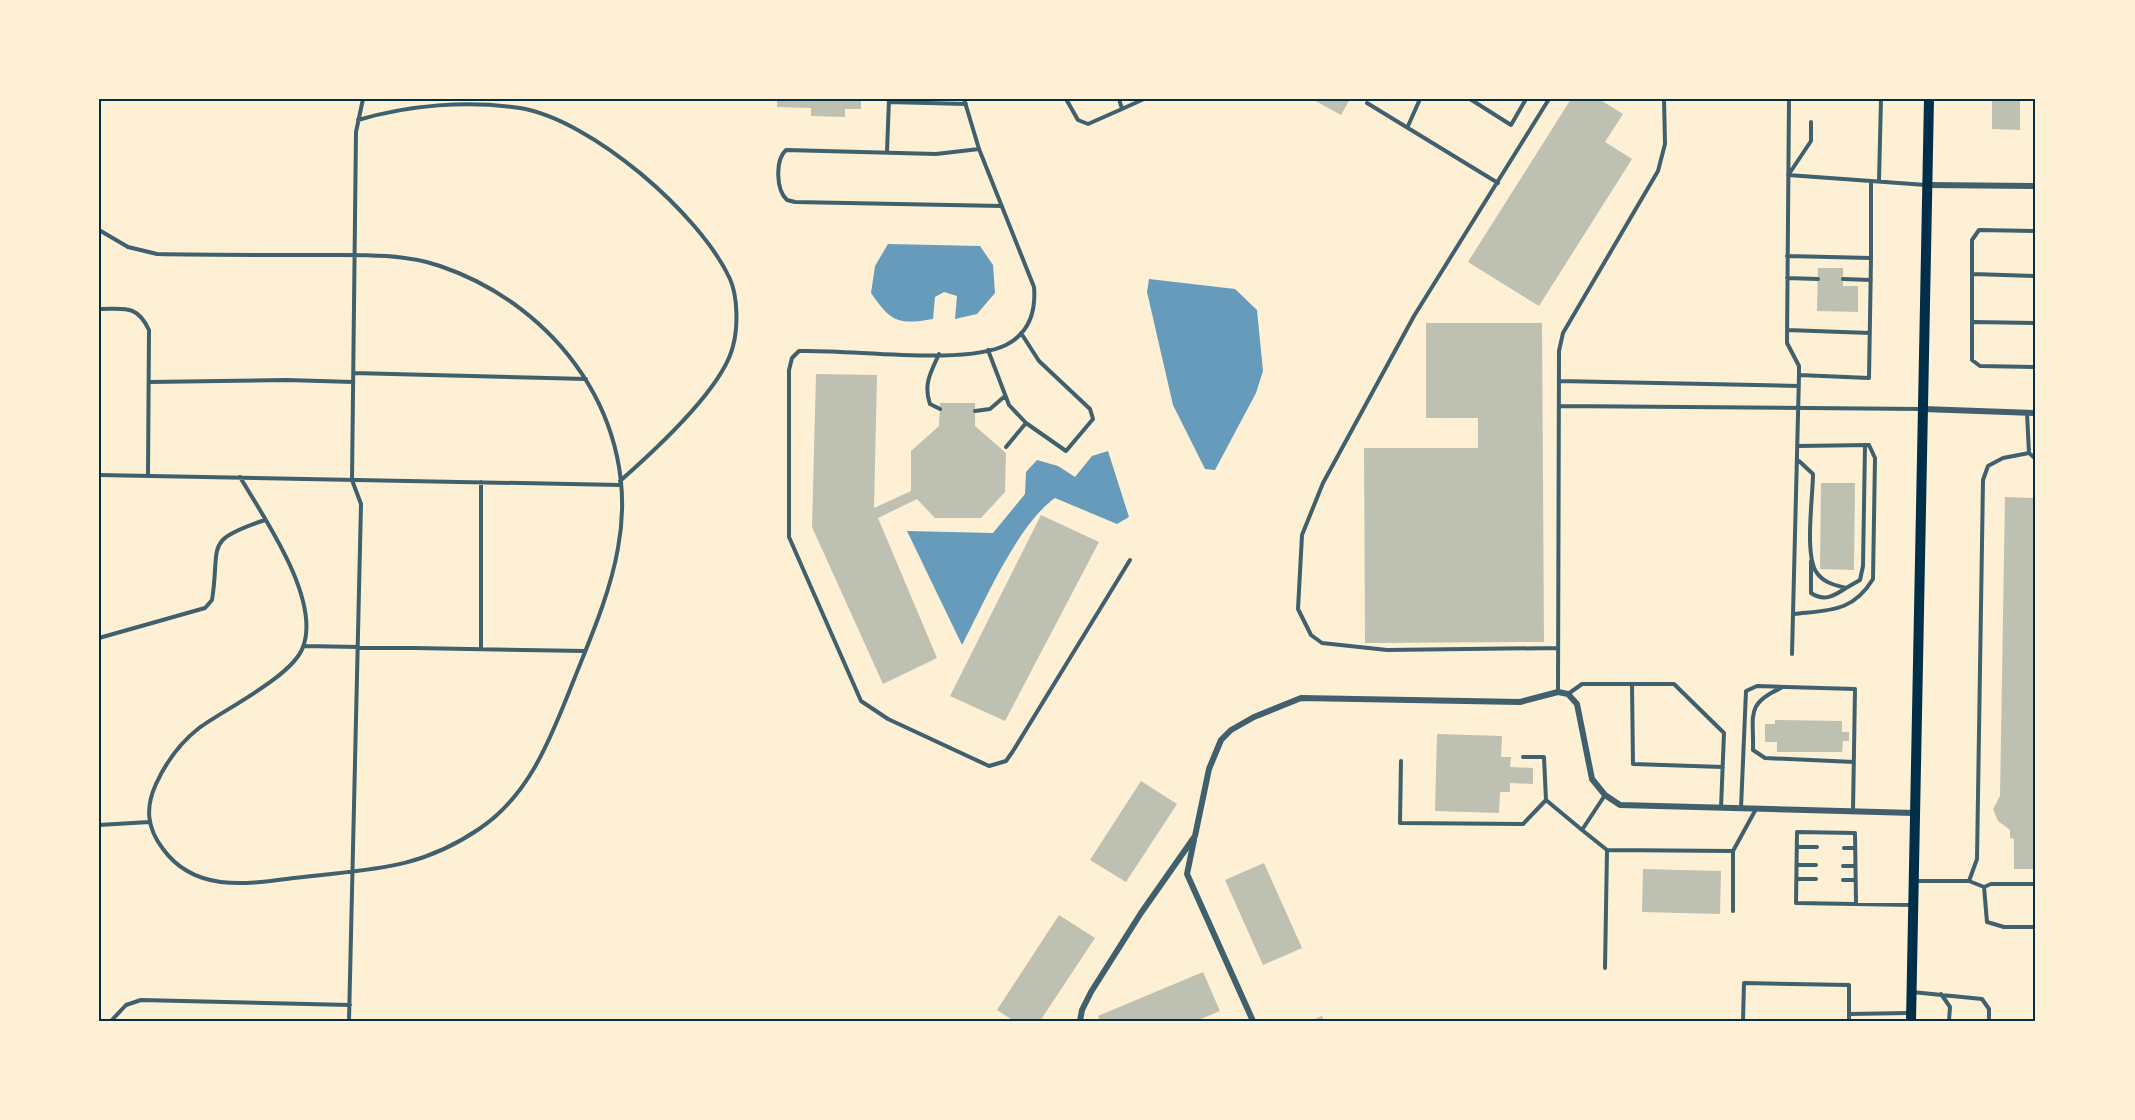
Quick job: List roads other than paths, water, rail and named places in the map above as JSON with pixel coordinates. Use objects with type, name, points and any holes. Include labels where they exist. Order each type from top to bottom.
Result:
[{"type":"main road","points":[[1911,1017],[1929,99]]},
{"type":"street","points":[[1927,185],[2036,186]]},
{"type":"street","points":[[1923,409],[2036,413]]},
{"type":"street","points":[[1252,1021],[1187,874],[1209,769],[1221,740],[1239,726],[1301,698],[1520,702],[1558,692],[1568,694],[1577,704],[1592,778],[1605,795],[1626,806],[1914,813]]},
{"type":"street","points":[[1080,1021],[1082,1010],[1098,982],[1147,904],[1195,836]]},
{"type":"lane","points":[[349,1021],[361,504],[352,480],[353,255],[358,120],[363,99]]},
{"type":"lane","points":[[1066,99],[1078,120],[1088,124],[1144,99]]},
{"type":"lane","points":[[1119,99],[1122,109]]},
{"type":"lane","points":[[1408,126],[1420,99]]},
{"type":"lane","points":[[1470,99],[1511,125],[1526,99]]},
{"type":"lane","points":[[1549,99],[1414,316],[1323,483],[1302,535],[1298,609],[1311,635],[1322,643],[1387,650],[1558,648]]},
{"type":"lane","points":[[1558,692],[1559,351],[1563,333],[1658,171],[1665,144],[1664,99]]},
{"type":"lane","points":[[1789,99],[1787,343],[1799,366],[1792,654]]},
{"type":"lane","points":[[1879,181],[1881,99]]},
{"type":"lane","points":[[887,152],[889,101],[965,101],[979,149],[1034,287],[1035,302],[1032,317],[1021,333],[1008,344],[988,350],[939,354],[799,351],[792,358],[789,370],[789,537],[861,701],[879,714],[979,763],[995,766],[1006,761],[1130,560]]},
{"type":"lane","points":[[1367,103],[1498,183]]},
{"type":"lane","points":[[99,475],[620,483],[700,401],[718,379],[731,355],[736,318],[731,282],[721,262],[694,227],[643,175],[581,130],[549,116],[521,108],[478,106],[401,108],[358,120]]},
{"type":"lane","points":[[1788,175],[1811,141],[1811,122]]},
{"type":"lane","points":[[979,149],[953,154],[786,150],[780,159],[782,195],[795,202],[1002,206]]},
{"type":"lane","points":[[1788,175],[1927,185]]},
{"type":"lane","points":[[1799,375],[1869,378],[1871,181]]},
{"type":"lane","points":[[99,230],[128,247],[157,254],[353,255],[438,265],[484,285],[516,304],[540,324],[570,356],[604,412],[611,432],[620,483],[619,547],[605,598],[538,763],[501,812],[480,829],[437,855],[407,864],[353,873],[240,885],[210,881],[192,874],[166,854],[151,831],[148,822],[150,800],[164,768],[180,746],[199,728],[282,672],[301,653],[304,646],[306,625],[300,589],[287,558],[240,477]]},
{"type":"lane","points":[[2036,231],[1979,230],[1972,240],[1974,322],[1972,360],[1980,366],[2036,367]]},
{"type":"lane","points":[[1788,256],[1871,258]]},
{"type":"lane","points":[[1973,274],[2036,276]]},
{"type":"lane","points":[[1787,278],[1818,279]]},
{"type":"lane","points":[[1843,279],[1871,280]]},
{"type":"lane","points":[[99,309],[129,309],[142,315],[149,330],[148,475]]},
{"type":"lane","points":[[1974,322],[2036,324]]},
{"type":"lane","points":[[1787,330],[1870,333]]},
{"type":"lane","points":[[988,350],[1009,405],[1026,423],[1066,451],[1093,419],[1090,409],[1039,361],[1021,333]]},
{"type":"lane","points":[[939,354],[926,381],[926,394],[930,404],[940,409]]},
{"type":"lane","points":[[353,373],[586,379]]},
{"type":"lane","points":[[149,382],[287,380],[353,382]]},
{"type":"lane","points":[[1559,381],[1799,386]]},
{"type":"lane","points":[[975,411],[990,409],[1005,396]]},
{"type":"lane","points":[[1559,406],[1923,409]]},
{"type":"lane","points":[[2027,413],[2029,453],[2036,459]]},
{"type":"lane","points":[[1006,447],[1026,423]]},
{"type":"lane","points":[[1794,614],[1849,606],[1863,595],[1873,579],[1875,458],[1869,446],[1798,446]]},
{"type":"lane","points":[[1798,460],[1813,474],[1812,593],[1818,598],[1833,597],[1860,580],[1863,566],[1865,446]]},
{"type":"lane","points":[[1969,881],[1977,859],[1983,480],[1988,466],[2003,458],[2029,453]]},
{"type":"lane","points":[[481,482],[481,650]]},
{"type":"lane","points":[[99,638],[205,608],[212,600],[213,562],[222,540],[239,529],[265,520]]},
{"type":"lane","points":[[1811,560],[1817,574],[1829,583],[1846,588]]},
{"type":"lane","points":[[304,646],[585,651]]},
{"type":"lane","points":[[1568,694],[1582,684],[1674,684],[1724,733],[1721,808]]},
{"type":"lane","points":[[1632,684],[1634,764],[1723,768]]},
{"type":"lane","points":[[1741,809],[1746,691],[1757,686],[1784,686],[1855,689],[1853,812]]},
{"type":"lane","points":[[1784,686],[1760,697],[1754,706],[1754,750],[1766,758],[1854,762]]},
{"type":"lane","points":[[1401,761],[1400,823],[1523,824],[1546,800],[1544,757],[1523,757]]},
{"type":"lane","points":[[1582,830],[1605,795]]},
{"type":"lane","points":[[1546,800],[1607,850],[1733,851]]},
{"type":"lane","points":[[1733,911],[1733,851],[1756,809]]},
{"type":"lane","points":[[99,825],[148,822]]},
{"type":"lane","points":[[1856,903],[1855,833],[1797,832],[1796,903],[1913,905]]},
{"type":"lane","points":[[1797,847],[1817,848]]},
{"type":"lane","points":[[1844,848],[1855,848]]},
{"type":"lane","points":[[1605,968],[1607,850]]},
{"type":"lane","points":[[1797,865],[1816,865]]},
{"type":"lane","points":[[1843,866],[1855,867]]},
{"type":"lane","points":[[1797,879],[1816,879]]},
{"type":"lane","points":[[1843,880],[1855,880]]},
{"type":"lane","points":[[1913,881],[1969,881],[1984,887],[1991,884],[2036,884]]},
{"type":"lane","points":[[1984,887],[1987,922],[2004,927],[2036,927]]},
{"type":"lane","points":[[1743,1021],[1744,983],[1849,985],[1849,1021]]},
{"type":"lane","points":[[1911,992],[1982,999],[1989,1009],[1989,1021]]},
{"type":"lane","points":[[1941,994],[1950,1007],[1949,1021]]},
{"type":"lane","points":[[111,1021],[117,1011],[141,1000],[350,1005]]},
{"type":"lane","points":[[1849,1014],[1911,1017]]},
{"type":"water","points":[[888,244],[980,246],[993,265],[995,293],[977,314],[955,319],[957,296],[944,292],[935,297],[933,319],[911,322],[896,319],[884,310],[871,293],[875,266]]},
{"type":"water","points":[[1149,279],[1235,289],[1257,310],[1263,371],[1256,393],[1215,470],[1205,469],[1173,405],[1147,292]]},
{"type":"water","points":[[1108,451],[1129,517],[1117,524],[1055,498],[1041,510],[1015,545],[962,645],[907,531],[993,533],[1025,494],[1026,472],[1037,460],[1058,466],[1075,477],[1092,456]]}]
